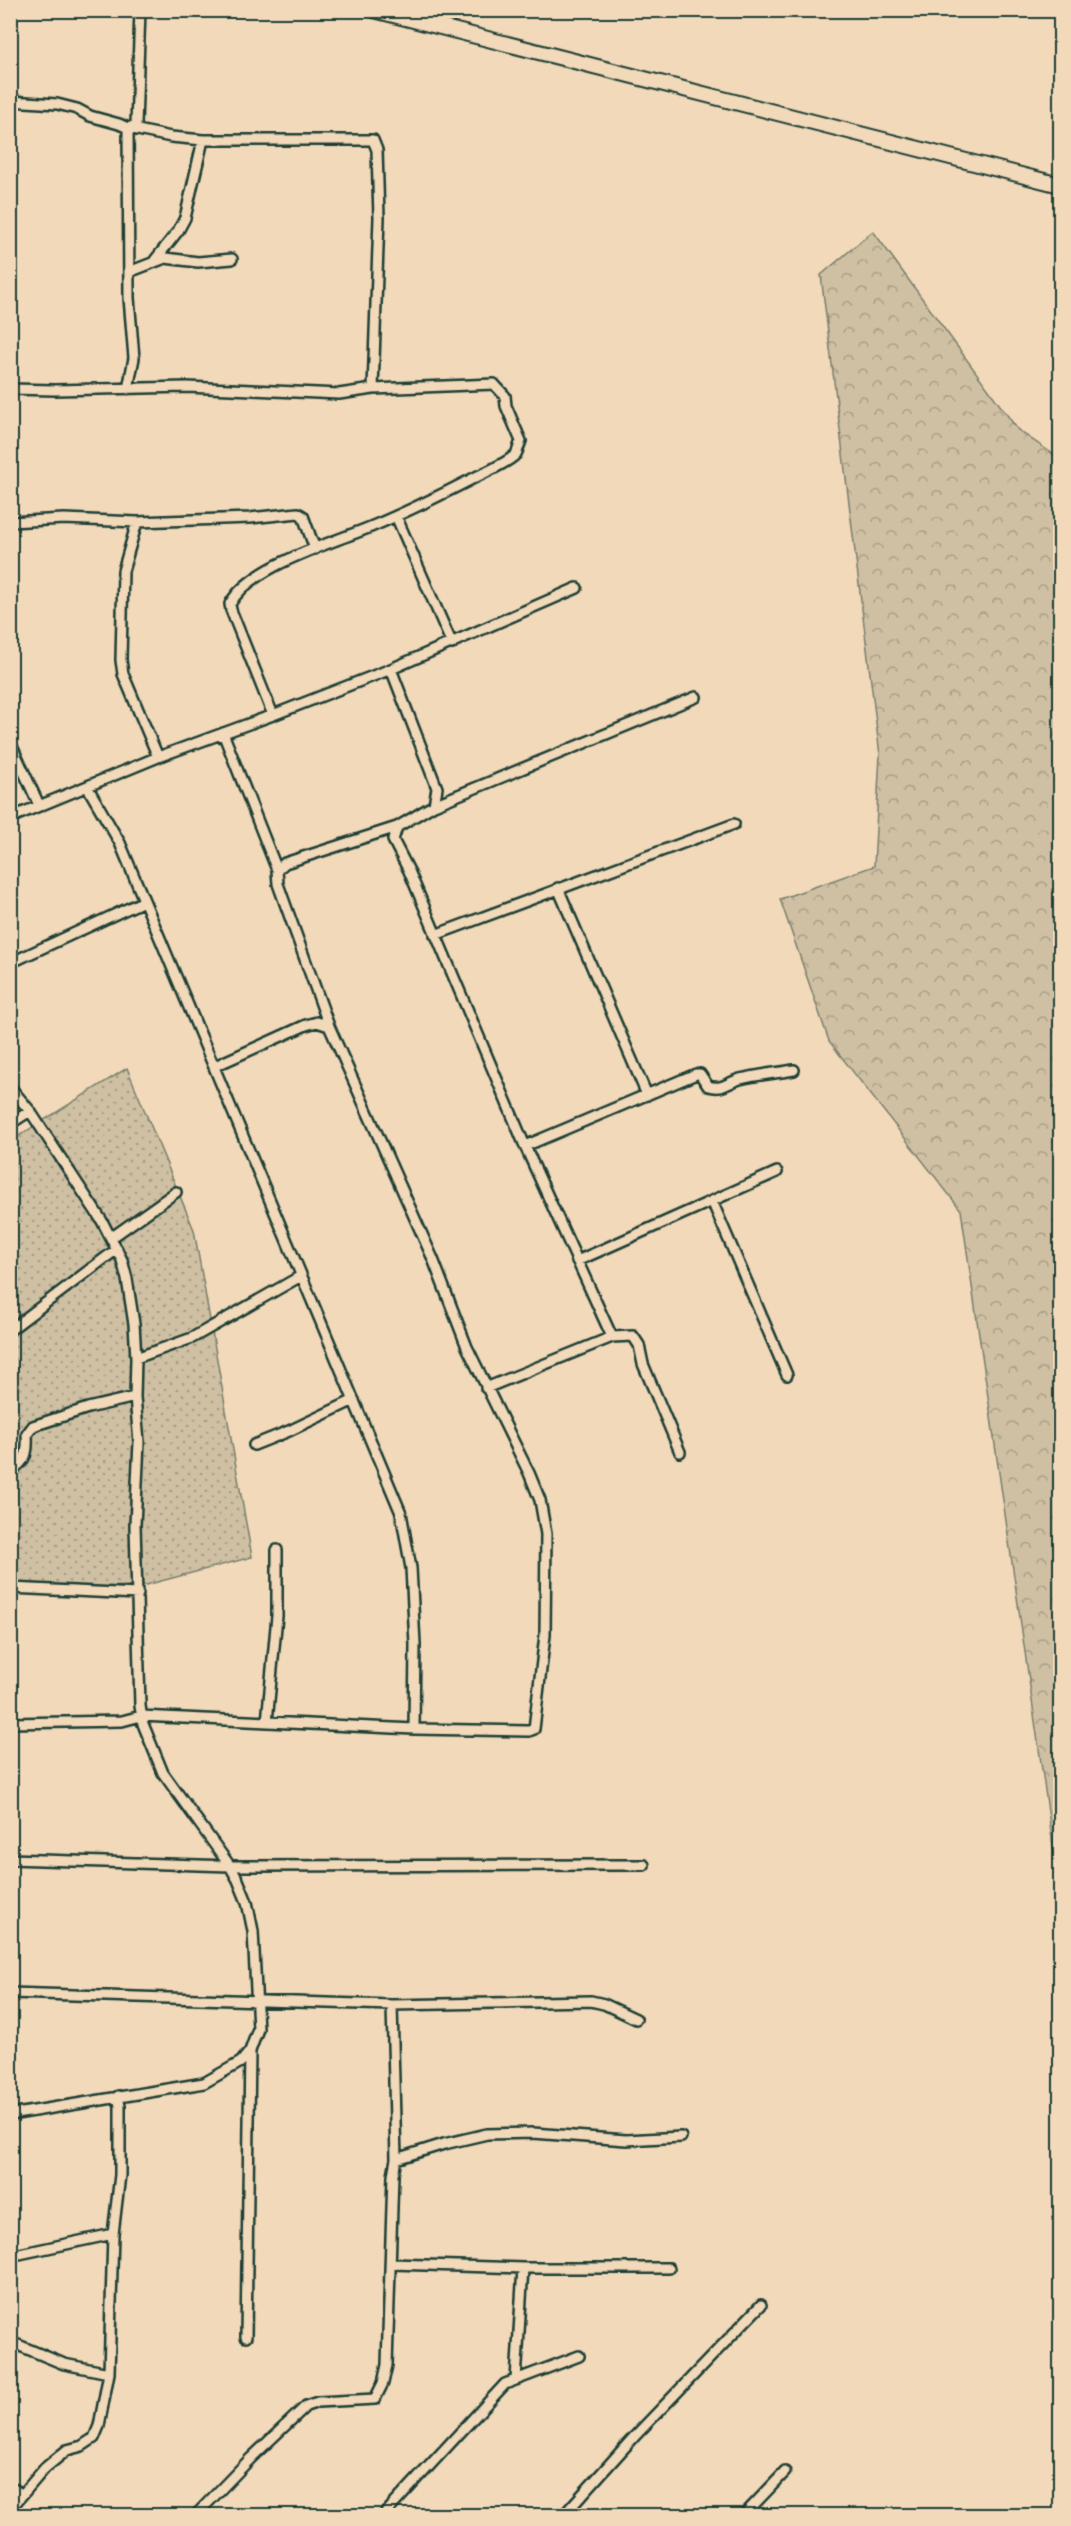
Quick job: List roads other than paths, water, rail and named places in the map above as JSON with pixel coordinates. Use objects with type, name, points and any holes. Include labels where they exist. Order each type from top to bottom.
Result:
[{"type":"main road","points":[[374,10],[1060,185]]},
{"type":"street","points":[[128,128],[136,125],[140,10]]},
{"type":"street","points":[[10,101],[57,104],[128,128],[171,137],[203,140],[368,139],[376,145],[379,218],[373,389]]},
{"type":"street","points":[[128,128],[130,330],[134,358],[128,389]]},
{"type":"street","points":[[155,260],[185,218],[203,140]]},
{"type":"street","points":[[129,272],[165,258],[198,262],[232,260]]},
{"type":"street","points":[[10,389],[187,387],[339,394],[373,389],[494,384],[505,396],[506,406],[521,441],[516,453],[499,465],[396,516],[296,556],[256,576],[230,603],[273,715]]},
{"type":"street","points":[[10,522],[64,519],[137,522],[250,518],[298,513],[303,516],[315,549]]},
{"type":"street","points":[[396,516],[452,644]]},
{"type":"street","points":[[137,522],[123,571],[121,660],[123,674],[158,757]]},
{"type":"street","points":[[10,818],[88,788],[158,757],[391,669],[577,588]]},
{"type":"street","points":[[391,669],[437,788],[434,805]]},
{"type":"street","points":[[277,870],[285,863],[397,827],[434,805],[696,697]]},
{"type":"street","points":[[10,1723],[122,1721],[141,1716],[414,1729],[530,1731],[536,1724],[545,1635],[546,1534],[540,1500],[467,1347],[433,1259],[328,1026],[278,884],[277,870],[223,733]]},
{"type":"street","points":[[10,742],[39,806]]},
{"type":"street","points":[[88,788],[120,843],[401,1513],[411,1568],[414,1729]]},
{"type":"street","points":[[435,934],[734,824]]},
{"type":"street","points":[[397,827],[393,840],[410,871],[525,1146],[612,1337]]},
{"type":"street","points":[[558,888],[647,1095]]},
{"type":"street","points":[[10,963],[144,902]]},
{"type":"street","points":[[215,1066],[306,1025],[317,1022],[328,1026]]},
{"type":"street","points":[[525,1146],[696,1074],[700,1074],[708,1086],[715,1088],[726,1087],[738,1080],[794,1070]]},
{"type":"street","points":[[10,1087],[30,1111],[111,1238],[127,1279],[136,1358],[135,1397],[139,1442],[135,1525],[141,1716],[163,1773],[238,1880],[247,1902],[253,1931],[258,2029],[250,2051],[246,2337]]},
{"type":"street","points":[[10,1124],[30,1111]]},
{"type":"street","points":[[578,1262],[777,1172]]},
{"type":"street","points":[[111,1238],[176,1192]]},
{"type":"street","points":[[712,1202],[787,1375]]},
{"type":"street","points":[[10,1330],[117,1250]]},
{"type":"street","points":[[136,1358],[192,1338],[301,1276]]},
{"type":"street","points":[[486,1388],[612,1337],[633,1336],[639,1345],[644,1364],[680,1452]]},
{"type":"street","points":[[10,1471],[20,1465],[28,1453],[27,1434],[33,1426],[88,1408],[135,1397]]},
{"type":"street","points":[[254,1445],[354,1400]]},
{"type":"street","points":[[267,1722],[277,1616],[277,1550]]},
{"type":"street","points":[[10,1588],[138,1594]]},
{"type":"street","points":[[10,1859],[230,1866],[644,1865]]},
{"type":"street","points":[[10,1993],[392,2005],[591,2001],[604,2004],[636,2019]]},
{"type":"street","points":[[195,2516],[306,2406],[318,2402],[375,2399],[384,2383],[387,2365],[393,2175],[396,2159],[392,2005]]},
{"type":"street","points":[[10,2115],[204,2083],[231,2069],[250,2051]]},
{"type":"street","points":[[10,2509],[60,2454],[94,2439],[99,2426],[109,2373],[113,2234],[120,2175],[118,2096]]},
{"type":"street","points":[[396,2159],[487,2134],[533,2133],[626,2140],[681,2137]]},
{"type":"street","points":[[10,2256],[113,2234]]},
{"type":"street","points":[[391,2264],[523,2268],[669,2268]]},
{"type":"street","points":[[516,2380],[523,2268]]},
{"type":"street","points":[[563,2516],[761,2305]]},
{"type":"street","points":[[18,2345],[64,2364],[109,2373]]},
{"type":"street","points":[[383,2516],[505,2384],[579,2356]]},
{"type":"street","points":[[744,2516],[785,2472]]},
{"type":"street","points":[[10,2486],[22,2495]]}]
